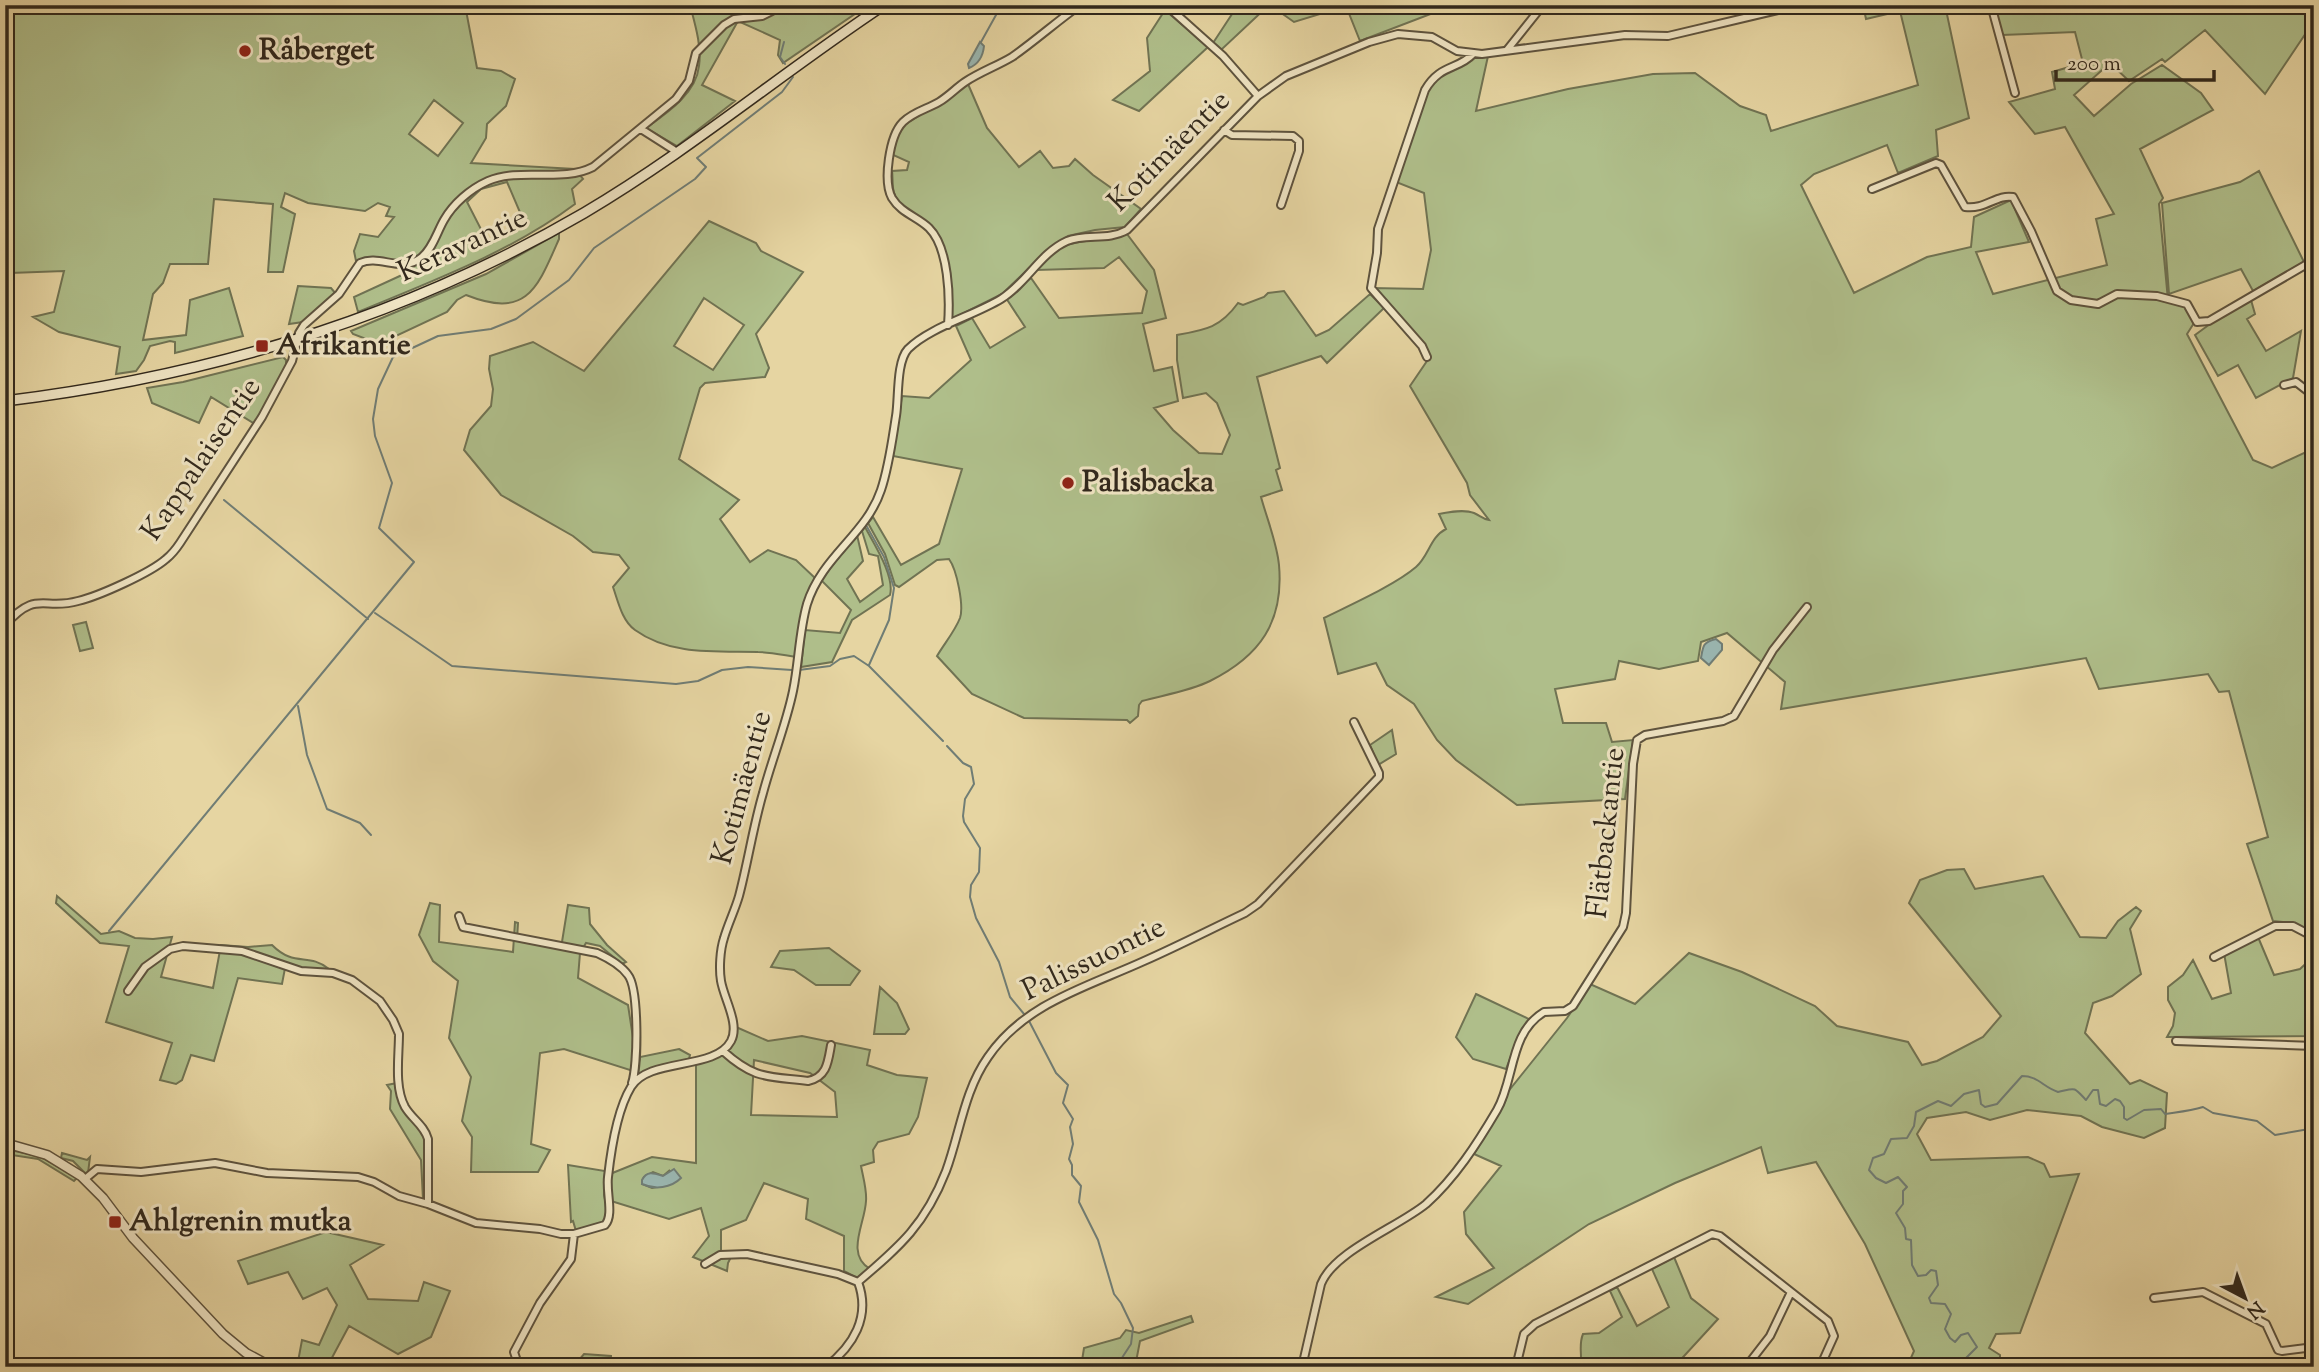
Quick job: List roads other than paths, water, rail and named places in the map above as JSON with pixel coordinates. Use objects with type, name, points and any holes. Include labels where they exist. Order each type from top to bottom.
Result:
[{"type":"main road","name":"Keravantie","points":[[5,401],[57,395],[164,376],[298,340],[358,320],[485,266],[586,212],[676,154],[806,58],[884,5]]},
{"type":"street","points":[[298,340],[304,326],[339,294],[357,265],[372,260],[403,265],[421,258],[449,212],[480,185],[514,175],[586,170],[600,162],[676,99],[689,81],[696,53],[724,25],[734,19],[762,16],[772,11],[776,5]]},
{"type":"street","points":[[948,325],[945,265],[936,238],[927,225],[908,215],[898,205],[890,192],[888,156],[894,135],[910,116],[937,103],[966,81],[1010,58],[1080,5]]},
{"type":"street","name":"Kotimäentie","points":[[723,1051],[733,1038],[733,1027],[720,978],[722,946],[739,895],[756,818],[793,692],[808,603],[823,569],[872,511],[881,491],[890,456],[901,363],[905,352],[948,325],[1012,291],[1061,244],[1080,237],[1112,236],[1127,230],[1258,96],[1223,56],[1166,5]]},
{"type":"street","points":[[1507,50],[1543,5]]},
{"type":"street","points":[[1258,96],[1286,76],[1386,36],[1420,34],[1432,37],[1457,51],[1473,54],[1625,36],[1668,36],[1799,5]]},
{"type":"street","points":[[1991,5],[2015,93]]},
{"type":"street","points":[[1427,357],[1422,346],[1371,288],[1378,229],[1425,90],[1431,79],[1440,71],[1467,60],[1473,54]]},
{"type":"street","points":[[641,129],[676,154]]},
{"type":"street","points":[[1224,130],[1232,135],[1293,136],[1299,141],[1299,151],[1282,205]]},
{"type":"street","points":[[1872,189],[1936,163],[1941,165],[1965,207],[1976,208],[2007,196],[2015,200],[2057,292],[2071,300],[2098,304],[2117,294],[2157,296],[2187,304],[2196,323],[2209,321],[2314,260]]},
{"type":"street","name":"Kappalaisentie","points":[[5,625],[28,605],[42,602],[72,603],[88,598],[166,560],[242,450],[292,361],[298,340]]},
{"type":"street","points":[[2284,385],[2296,382],[2314,396]]},
{"type":"street","name":"Flätbackantie","points":[[1302,1367],[1321,1284],[1328,1271],[1370,1240],[1420,1209],[1449,1180],[1469,1155],[1497,1109],[1503,1097],[1510,1066],[1527,1028],[1544,1012],[1565,1011],[1573,1006],[1623,927],[1626,913],[1633,764],[1637,740],[1645,735],[1723,721],[1734,716],[1773,650],[1807,607]]},
{"type":"street","name":"Palissuontie","points":[[858,1282],[890,1256],[919,1224],[946,1171],[974,1082],[987,1057],[1012,1027],[1043,1006],[1245,913],[1258,904],[1379,777],[1354,722]]},
{"type":"street","points":[[85,1179],[97,1168],[141,1172],[215,1163],[267,1173],[358,1177],[374,1182],[398,1196],[428,1204],[476,1223],[574,1234],[606,1225],[611,1214],[606,1194],[617,1123],[636,1070],[633,995],[629,976],[611,960],[597,953],[463,927],[458,916]]},
{"type":"street","points":[[2214,957],[2275,926],[2293,926],[2314,937]]},
{"type":"street","points":[[128,991],[145,967],[166,951],[183,946],[242,951],[301,971],[343,975],[362,986],[380,1001],[399,1034],[401,1098],[407,1111],[424,1129],[428,1139],[428,1204]]},
{"type":"street","points":[[2176,1041],[2314,1046]]},
{"type":"street","points":[[632,1085],[656,1071],[717,1055],[723,1051],[743,1068],[756,1074],[808,1081],[817,1079],[824,1073],[831,1045]]},
{"type":"street","points":[[5,1143],[47,1155],[85,1179],[133,1238],[223,1334],[246,1353],[271,1367]]},
{"type":"street","points":[[534,1367],[517,1361],[514,1352],[540,1303],[571,1259],[574,1234]]},
{"type":"street","points":[[1516,1367],[1524,1334],[1535,1324],[1715,1234],[1825,1318],[1833,1330],[1832,1341],[1820,1367]]},
{"type":"street","points":[[705,1264],[720,1255],[747,1254],[838,1274],[858,1282],[861,1300],[859,1329],[845,1350],[826,1367]]},
{"type":"street","points":[[1746,1367],[1770,1336],[1791,1292]]},
{"type":"street","points":[[2154,1298],[2203,1292],[2266,1324],[2278,1350],[2314,1347]]},
{"type":"water","points":[[980,42],[984,46],[981,56],[978,62],[969,68],[968,64]]},
{"type":"water","points":[[1716,639],[1722,644],[1722,650],[1709,665],[1701,658],[1702,650],[1706,643]]},
{"type":"water","points":[[674,1169],[681,1178],[673,1184],[657,1187],[642,1184],[648,1174],[663,1176]]},
{"type":"waterway","points":[[1000,10],[1002,5]]},
{"type":"waterway","points":[[981,42],[996,15]]},
{"type":"waterway","points":[[784,42],[780,57],[785,64]]},
{"type":"waterway","points":[[109,931],[414,562],[379,528],[392,483],[375,436],[373,419],[378,389],[393,357],[438,336],[491,329],[516,319],[569,280],[594,248],[695,179],[706,167],[697,158],[782,92],[793,77]]},
{"type":"waterway","points":[[224,500],[368,619]]},
{"type":"waterway","points":[[866,525],[884,557],[894,588],[889,620],[869,665]]},
{"type":"waterway","points":[[375,613],[452,666],[676,684],[698,681],[722,670],[748,667],[792,670]]},
{"type":"waterway","points":[[799,670],[830,666],[840,659],[854,656],[869,666],[943,741]]},
{"type":"waterway","points":[[298,706],[307,755],[327,809],[360,823],[371,835]]},
{"type":"waterway","points":[[947,746],[963,763],[971,767],[974,784],[965,799],[963,816],[980,848],[979,872],[971,885],[970,897],[976,918],[999,962],[1010,997],[1024,1014]]},
{"type":"waterway","points":[[1028,1019],[1056,1073],[1068,1085],[1063,1103],[1073,1119],[1070,1127],[1073,1144],[1069,1159],[1072,1175],[1081,1186],[1079,1202],[1098,1240],[1114,1294],[1133,1328],[1131,1344],[1116,1367]]},
{"type":"waterway","points":[[1963,1367],[1963,1361],[1977,1347],[1968,1333],[1961,1335],[1955,1342],[1950,1338],[1945,1329],[1951,1314],[1945,1304],[1931,1303],[1929,1298],[1938,1285],[1936,1271],[1931,1270],[1926,1275],[1918,1276],[1912,1265],[1911,1240],[1906,1239],[1905,1228],[1896,1213],[1903,1204],[1903,1191],[1907,1187],[1898,1177],[1886,1183],[1876,1178],[1869,1170],[1873,1158],[1884,1154],[1891,1139],[1907,1138],[1914,1126],[1916,1112],[1938,1101],[1951,1106],[1964,1094],[1979,1090],[1981,1104],[1985,1107],[1997,1104],[2022,1076],[2032,1078],[2058,1092],[2074,1089],[2086,1100],[2093,1090],[2098,1090],[2100,1104],[2106,1106],[2115,1099],[2120,1101],[2124,1107],[2124,1118],[2127,1120],[2144,1110],[2161,1109],[2165,1114],[2203,1107],[2213,1113],[2257,1121],[2275,1135],[2309,1129],[2314,1136]]},
{"type":"railway","points":[[2304,1367],[2314,1362]]},
{"type":"place","name":"Råberget","points":[[245,51]]},
{"type":"place","name":"Afrikantie","points":[[262,346]]},
{"type":"place","name":"Palisbacka","points":[[1068,483]]},
{"type":"place","name":"Ahlgrenin mutka","points":[[115,1222]]}]
